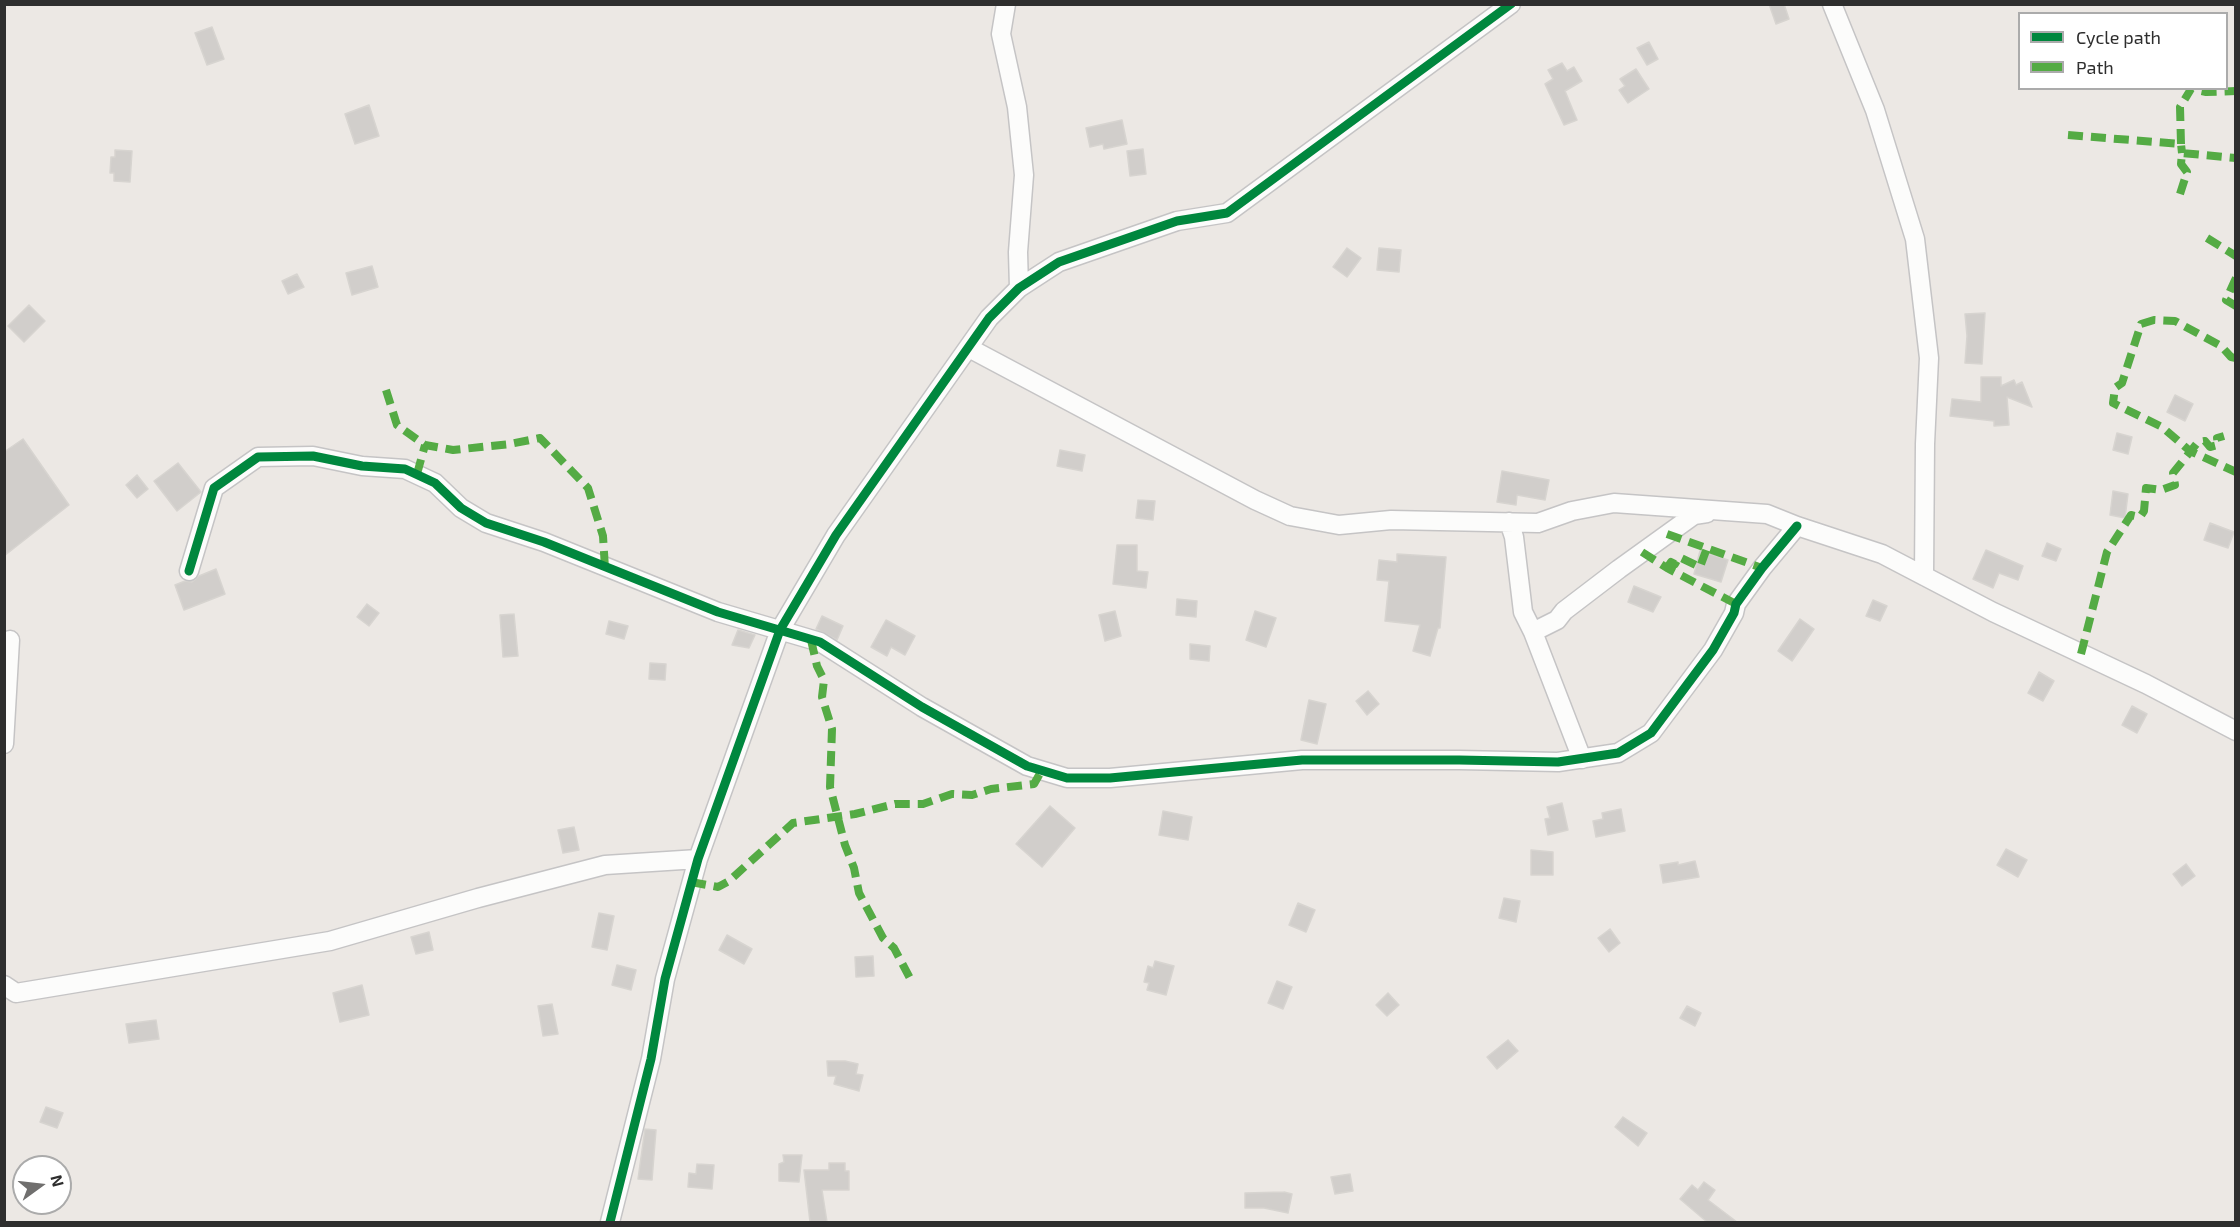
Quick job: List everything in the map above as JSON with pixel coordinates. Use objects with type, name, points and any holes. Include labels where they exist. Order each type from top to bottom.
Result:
[{"type":"street","points":[[1006,4],[1001,34],[1017,107],[1024,175],[1018,252],[1019,288]]},
{"type":"street","points":[[610,1222],[651,1059],[664,979],[698,859],[780,630],[836,535],[989,318],[1019,288],[1059,262],[1177,221],[1227,213],[1511,4]]},
{"type":"street","points":[[1832,4],[1875,110],[1916,239],[1929,358],[1925,444],[1924,576]]},
{"type":"street","points":[[969,348],[1290,516],[1339,525],[1391,520],[1538,523],[1572,511],[1614,503],[1767,514],[1882,554],[1993,612],[2146,684],[2235,731]]},
{"type":"street","points":[[189,571],[214,488],[258,457],[313,456],[362,466],[405,469],[435,483],[461,508],[486,523],[544,542],[718,612],[820,642],[922,707],[1027,766],[1067,778],[1110,778],[1302,760],[1558,762],[1618,753],[1651,733],[1713,650],[1734,613],[1736,604],[1797,526]]},
{"type":"street","points":[[1533,632],[1557,620],[1574,604],[1694,515],[1718,512]]},
{"type":"street","points":[[1509,522],[1514,537],[1523,612],[1533,632],[1582,759]]},
{"type":"street","points":[[4,744],[10,640]]},
{"type":"street","points":[[4,985],[16,993],[330,941],[477,898],[605,866],[698,859]]},
{"type":"building","points":[[1769,4],[1784,4],[1789,19],[1776,24]]},
{"type":"building","points":[[212,27],[224,59],[207,65],[195,33]]},
{"type":"building","points":[[1649,42],[1658,59],[1647,65],[1637,48]]},
{"type":"building","points":[[1562,63],[1567,71],[1574,67],[1582,81],[1565,91],[1577,120],[1564,125],[1545,84],[1553,79],[1548,70]]},
{"type":"building","points":[[1636,69],[1649,89],[1628,103],[1619,90],[1625,86],[1620,79]]},
{"type":"building","points":[[369,105],[379,136],[355,144],[345,114]]},
{"type":"building","points":[[1122,120],[1127,144],[1104,149],[1103,144],[1090,147],[1086,128]]},
{"type":"building","points":[[1143,149],[1146,174],[1130,176],[1127,151]]},
{"type":"building","points":[[115,150],[132,151],[130,182],[114,181],[114,173],[110,173],[111,157],[115,157]]},
{"type":"building","points":[[1347,248],[1361,258],[1347,277],[1333,267]]},
{"type":"building","points":[[1379,248],[1401,250],[1399,272],[1377,270]]},
{"type":"building","points":[[372,266],[378,287],[352,295],[346,273]]},
{"type":"building","points":[[297,274],[304,287],[288,294],[282,281]]},
{"type":"building","points":[[29,305],[45,321],[24,342],[8,326]]},
{"type":"building","points":[[1985,313],[1982,364],[1965,363],[1967,336],[1965,314]]},
{"type":"building","points":[[1981,377],[2001,377],[2001,386],[2014,380],[2016,385],[2022,382],[2032,407],[2007,397],[2009,425],[1994,426],[1994,421],[1950,416],[1952,399],[1981,402]]},
{"type":"building","points":[[2175,395],[2193,404],[2185,421],[2167,412]]},
{"type":"building","points":[[2117,433],[2132,437],[2128,454],[2113,450]]},
{"type":"building","points":[[23,439],[69,505],[4,556],[4,452]]},
{"type":"building","points":[[1060,450],[1085,455],[1082,471],[1057,466]]},
{"type":"building","points":[[178,463],[201,492],[177,511],[154,481]]},
{"type":"building","points":[[1502,471],[1549,480],[1545,500],[1517,495],[1516,505],[1497,502]]},
{"type":"building","points":[[137,475],[148,489],[137,498],[126,485]]},
{"type":"building","points":[[2113,491],[2128,494],[2125,518],[2110,515]]},
{"type":"building","points":[[1138,500],[1155,501],[1153,520],[1136,518]]},
{"type":"building","points":[[2210,523],[2234,532],[2228,548],[2204,540]]},
{"type":"building","points":[[2047,543],[2061,549],[2056,561],[2042,556]]},
{"type":"building","points":[[1117,545],[1137,545],[1137,571],[1148,572],[1146,588],[1113,584]]},
{"type":"building","points":[[1986,550],[2023,566],[2018,580],[1999,573],[1993,588],[1973,579]]},
{"type":"building","points":[[1700,551],[1728,560],[1721,582],[1694,574]]},
{"type":"building","points":[[1397,554],[1446,557],[1440,628],[1438,628],[1430,656],[1413,651],[1420,625],[1385,621],[1389,581],[1377,580],[1379,560],[1397,562]]},
{"type":"building","points":[[216,569],[225,594],[184,610],[175,585],[185,581],[192,582],[199,576]]},
{"type":"building","points":[[1634,586],[1661,597],[1653,612],[1628,602]]},
{"type":"building","points":[[1177,599],[1197,601],[1196,617],[1176,615]]},
{"type":"building","points":[[1873,600],[1887,606],[1880,621],[1866,616]]},
{"type":"building","points":[[367,604],[379,613],[369,626],[357,617]]},
{"type":"building","points":[[1115,611],[1121,636],[1105,641],[1099,615]]},
{"type":"building","points":[[1255,611],[1276,618],[1266,647],[1246,640]]},
{"type":"building","points":[[514,614],[518,656],[503,657],[500,615]]},
{"type":"building","points":[[822,616],[843,626],[837,640],[816,629]]},
{"type":"building","points":[[1800,619],[1814,629],[1792,661],[1778,651]]},
{"type":"building","points":[[886,620],[915,636],[905,655],[891,647],[887,656],[871,647]]},
{"type":"building","points":[[609,621],[628,626],[624,639],[606,634]]},
{"type":"building","points":[[738,630],[755,635],[749,648],[732,645]]},
{"type":"building","points":[[1190,644],[1210,646],[1209,661],[1190,659]]},
{"type":"building","points":[[650,663],[666,664],[665,680],[649,679]]},
{"type":"building","points":[[2039,672],[2054,681],[2043,701],[2028,693]]},
{"type":"building","points":[[1368,691],[1379,704],[1367,715],[1356,701]]},
{"type":"building","points":[[1309,700],[1326,704],[1317,744],[1301,740]]},
{"type":"building","points":[[2132,706],[2147,714],[2137,733],[2122,725]]},
{"type":"building","points":[[1562,803],[1568,830],[1548,835],[1545,819],[1550,818],[1547,807]]},
{"type":"building","points":[[1050,806],[1075,828],[1042,867],[1016,844]]},
{"type":"building","points":[[1621,809],[1625,831],[1596,837],[1593,821],[1603,819],[1602,813]]},
{"type":"building","points":[[1163,811],[1192,817],[1188,840],[1159,835]]},
{"type":"building","points":[[574,827],[579,850],[563,853],[558,830]]},
{"type":"building","points":[[2006,849],[2027,860],[2018,877],[1997,865]]},
{"type":"building","points":[[1531,850],[1553,852],[1553,875],[1531,875]]},
{"type":"building","points":[[1695,861],[1699,877],[1663,883],[1660,865],[1678,862],[1678,865]]},
{"type":"building","points":[[2186,864],[2195,876],[2182,886],[2173,874]]},
{"type":"building","points":[[1504,898],[1520,901],[1516,922],[1499,918]]},
{"type":"building","points":[[1298,903],[1315,910],[1306,932],[1289,925]]},
{"type":"building","points":[[599,913],[614,916],[607,950],[592,947]]},
{"type":"building","points":[[1610,929],[1620,943],[1609,952],[1598,938]]},
{"type":"building","points":[[429,932],[433,950],[416,954],[411,937]]},
{"type":"building","points":[[727,935],[752,949],[744,964],[719,950]]},
{"type":"building","points":[[873,956],[874,976],[856,977],[855,957]]},
{"type":"building","points":[[1155,961],[1174,966],[1166,995],[1147,990],[1149,983],[1144,982],[1148,966],[1153,968]]},
{"type":"building","points":[[617,965],[636,970],[631,990],[612,985]]},
{"type":"building","points":[[1277,981],[1292,987],[1283,1009],[1268,1003]]},
{"type":"building","points":[[362,985],[369,1015],[340,1022],[333,993]]},
{"type":"building","points":[[1388,993],[1399,1005],[1387,1016],[1376,1005]]},
{"type":"building","points":[[552,1004],[558,1034],[543,1036],[538,1006]]},
{"type":"building","points":[[1687,1006],[1701,1013],[1695,1026],[1680,1018]]},
{"type":"building","points":[[156,1020],[159,1039],[129,1043],[126,1024]]},
{"type":"building","points":[[1508,1040],[1518,1051],[1497,1069],[1487,1057]]},
{"type":"building","points":[[827,1061],[858,1064],[856,1074],[863,1075],[859,1091],[834,1084],[836,1076],[828,1076]]},
{"type":"building","points":[[46,1107],[63,1113],[57,1128],[40,1122]]},
{"type":"building","points":[[1623,1117],[1647,1133],[1638,1146],[1615,1127]]},
{"type":"building","points":[[645,1129],[656,1130],[652,1180],[638,1179]]},
{"type":"building","points":[[783,1155],[802,1155],[799,1182],[779,1181],[779,1164],[784,1162]]},
{"type":"building","points":[[829,1163],[845,1163],[845,1171],[849,1171],[849,1190],[822,1190],[827,1222],[810,1222],[804,1170],[829,1170]]},
{"type":"building","points":[[697,1164],[714,1165],[712,1189],[688,1187],[689,1173],[696,1174]]},
{"type":"building","points":[[1350,1174],[1353,1191],[1335,1194],[1331,1177]]},
{"type":"building","points":[[1704,1182],[1715,1190],[1708,1200],[1737,1222],[1707,1222],[1680,1199],[1692,1185],[1698,1190]]},
{"type":"building","points":[[1284,1192],[1292,1194],[1288,1213],[1264,1208],[1245,1208],[1245,1193]]},
{"type":"marked path","points":[[2181,144],[2180,107],[2190,90]]},
{"type":"marked path","points":[[2196,90],[2236,91]]},
{"type":"marked path","points":[[2068,135],[2181,144],[2182,153]]},
{"type":"marked path","points":[[2180,194],[2187,172],[2181,164],[2182,153],[2236,158]]},
{"type":"marked path","points":[[2207,238],[2236,256]]},
{"type":"marked path","points":[[2236,278],[2226,300],[2236,306]]},
{"type":"marked path","points":[[2236,358],[2231,357],[2221,346],[2175,321],[2154,320],[2141,324],[2122,383],[2115,388],[2113,403],[2162,427],[2190,451],[2236,472]]},
{"type":"marked path","points":[[386,390],[397,425],[425,445],[453,450],[510,444],[540,438],[588,488],[603,536],[605,568]]},
{"type":"marked path","points":[[2081,654],[2107,552],[2131,515],[2140,517],[2144,511],[2146,488],[2161,490],[2175,485],[2173,473],[2198,442],[2205,441],[2210,447],[2218,445],[2217,438],[2224,436]]},
{"type":"marked path","points":[[417,474],[425,445]]},
{"type":"marked path","points":[[1667,534],[1762,568]]},
{"type":"marked path","points":[[1667,568],[1671,562],[1675,564],[1679,557],[1700,567],[1707,548]]},
{"type":"marked path","points":[[1642,552],[1667,568],[1736,604]]},
{"type":"marked path","points":[[811,640],[817,666],[824,680],[822,697],[832,729],[830,787],[859,893],[883,938],[894,948],[913,984]]},
{"type":"marked path","points":[[691,882],[718,887],[729,881],[793,823],[855,814],[895,804],[923,804],[952,794],[972,795],[991,789],[1034,784],[1042,770]]},
{"type":"cycle path","points":[[610,1222],[651,1059],[665,979],[698,859],[780,630],[836,535],[989,318],[1019,288],[1059,262],[1177,221],[1227,213],[1511,4]]},
{"type":"cycle path","points":[[189,571],[214,488],[258,457],[313,456],[362,466],[405,469],[435,483],[461,508],[486,523],[544,542],[718,612],[820,642],[922,707],[1027,766],[1067,778],[1110,778],[1302,760],[1558,762],[1618,753],[1651,733],[1713,650],[1734,613],[1736,604],[1797,526]]}]
